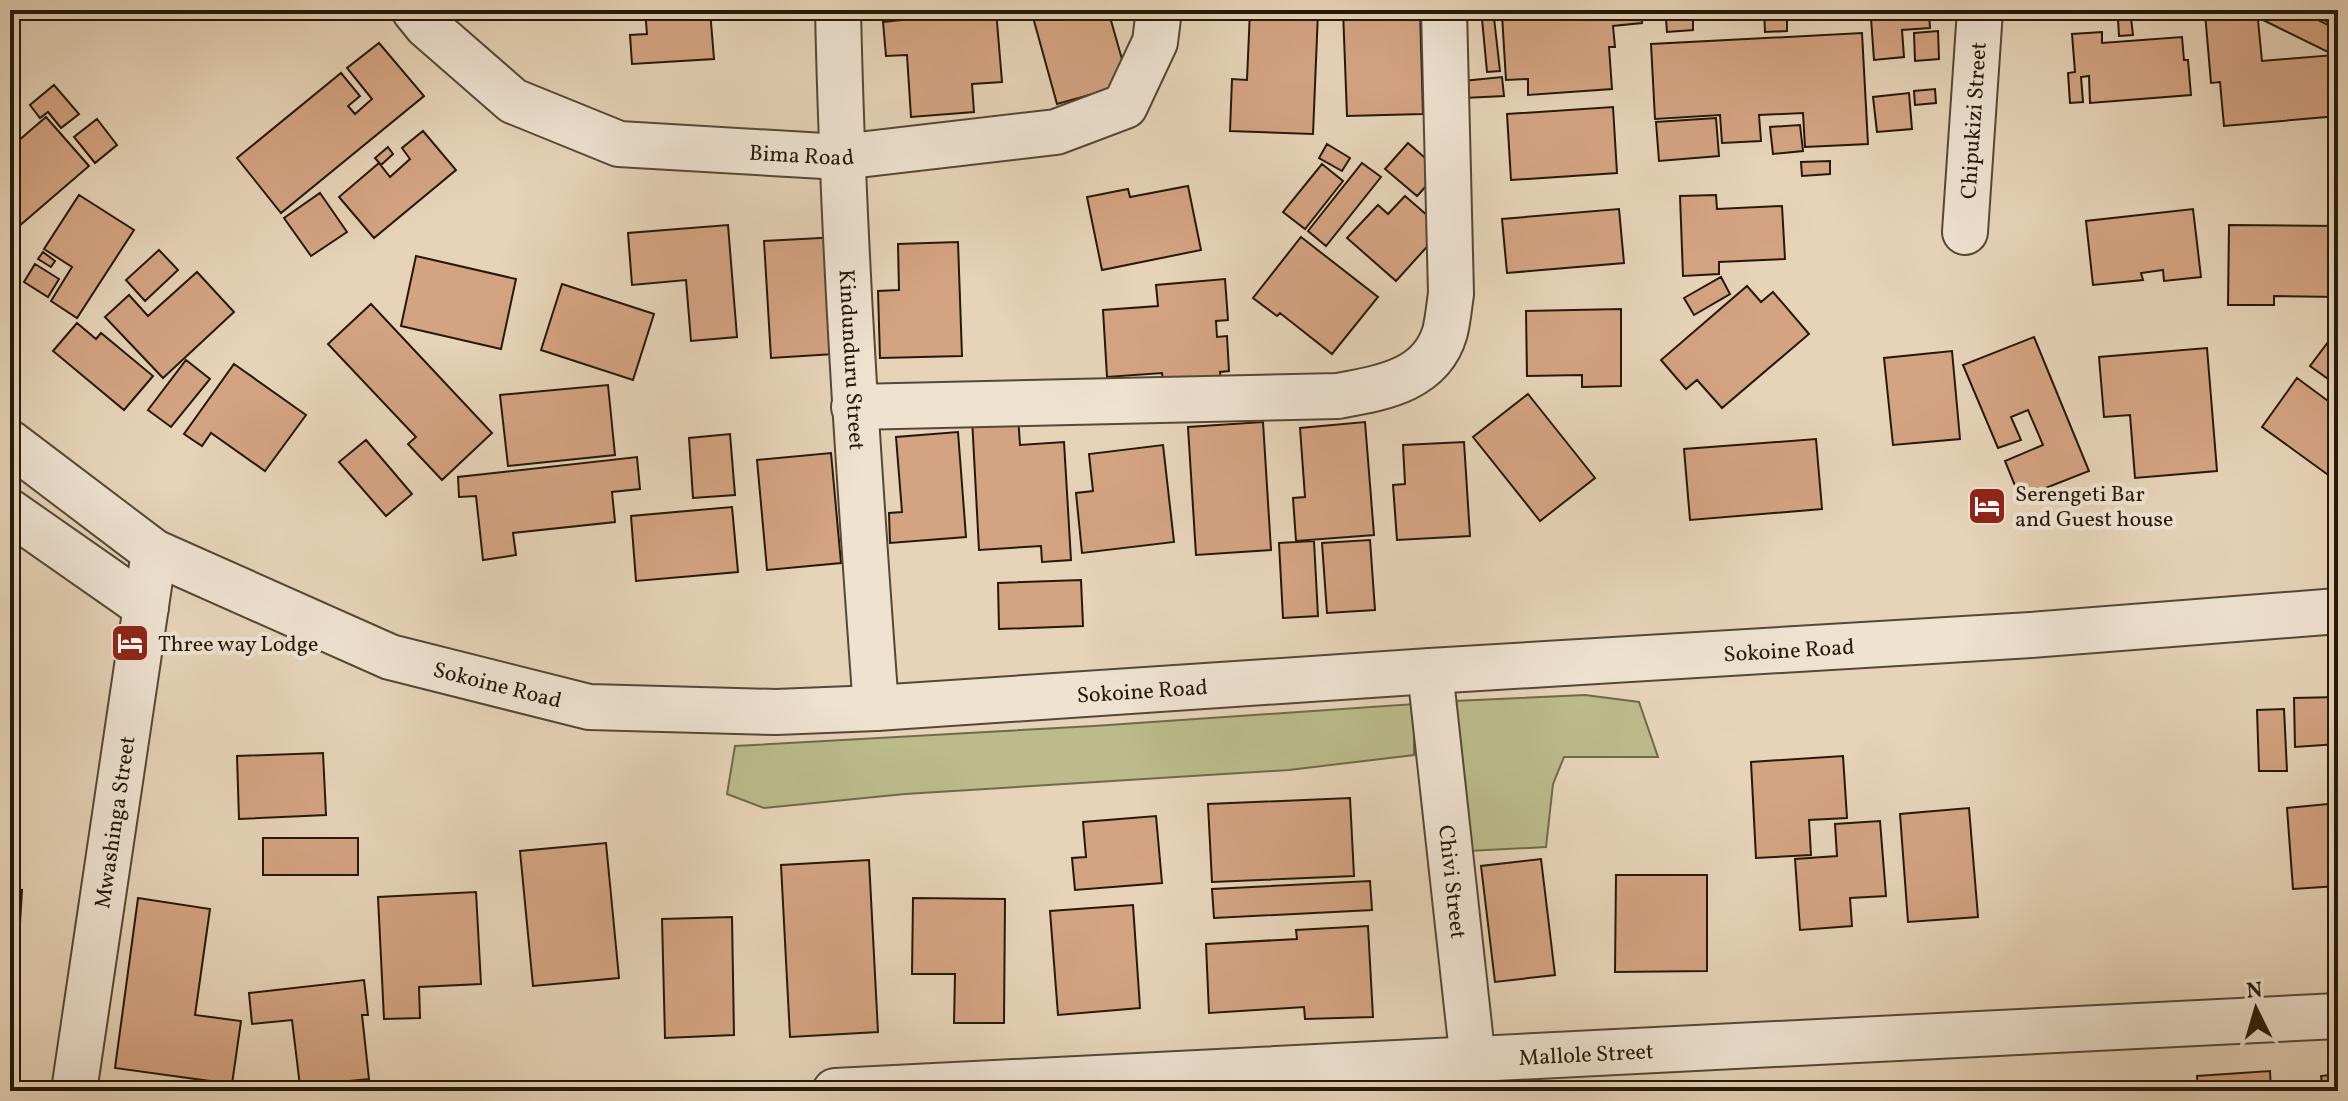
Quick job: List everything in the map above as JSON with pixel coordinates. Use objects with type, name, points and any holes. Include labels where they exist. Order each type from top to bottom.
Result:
[{"type":"street","name":"Bima Road","points":[[414,10],[427,26],[513,101],[619,144],[841,157],[1056,132],[1125,106],[1155,42],[1159,10]]},
{"type":"street","name":"Kindunduru Street","points":[[838,10],[841,157],[854,407],[876,708]]},
{"type":"street","points":[[854,407],[1338,396],[1388,387],[1429,364],[1444,334],[1451,294],[1444,10]]},
{"type":"street","name":"Chipukizi Street","points":[[1965,232],[1980,10]]},
{"type":"street","name":"Sokoine Road","points":[[10,443],[154,552],[390,657],[589,707],[776,712],[876,708],[2031,635],[2338,611]]},
{"type":"street","points":[[10,512],[146,607]]},
{"type":"street","name":"Mwashinga Street","points":[[74,1091],[154,552]]},
{"type":"street","name":"Chivi Street","points":[[1430,671],[1475,1076]]},
{"type":"street","name":"Mallole Street","points":[[835,1091],[1475,1076],[2338,1016]]},
{"type":"green space","points":[[1585,695],[1639,702],[1658,757],[1564,757],[1553,784],[1546,847],[1468,851],[1454,701]]},
{"type":"green space","points":[[1414,704],[1414,755],[1289,770],[905,794],[764,808],[727,794],[735,746]]},
{"type":"building","points":[[645,10],[710,10],[714,59],[632,64],[630,35],[647,34]]},
{"type":"building","points":[[873,10],[893,10],[894,17],[873,19]]},
{"type":"building","points":[[996,10],[1002,82],[972,84],[974,112],[911,117],[907,55],[886,56],[883,22],[901,20],[900,11]]},
{"type":"building","points":[[1031,10],[1108,10],[1129,84],[1057,104]]},
{"type":"building","points":[[1250,10],[1318,12],[1313,134],[1230,131],[1232,79],[1247,80]]},
{"type":"building","points":[[1343,10],[1420,10],[1423,114],[1347,116]]},
{"type":"building","points":[[1571,10],[1641,10],[1642,23],[1613,26],[1615,47],[1609,47],[1612,89],[1528,95],[1528,79],[1506,80],[1502,15]]},
{"type":"building","points":[[1764,10],[1787,10],[1787,31],[1765,32]]},
{"type":"building","points":[[2257,10],[2262,61],[2334,55],[2338,116],[2224,126],[2220,82],[2211,83],[2205,13]]},
{"type":"building","points":[[2268,10],[2299,10],[2338,30],[2330,53],[2263,20]]},
{"type":"building","points":[[2307,10],[2338,10],[2338,28]]},
{"type":"building","points":[[1929,14],[1930,28],[1902,30],[1904,57],[1874,60],[1871,18]]},
{"type":"building","points":[[1693,17],[1693,30],[1667,32],[1666,19]]},
{"type":"building","points":[[1494,18],[1500,71],[1487,72],[1482,19]]},
{"type":"building","points":[[2131,18],[2133,35],[2119,36],[2118,19]]},
{"type":"building","points":[[1938,31],[1939,59],[1915,61],[1914,33]]},
{"type":"building","points":[[2102,32],[2102,43],[2182,37],[2184,60],[2188,60],[2191,95],[2090,103],[2089,76],[2081,77],[2083,102],[2070,103],[2068,73],[2075,72],[2072,34]]},
{"type":"building","points":[[1862,33],[1868,144],[1805,147],[1803,113],[1759,115],[1761,141],[1722,143],[1720,115],[1655,119],[1651,44]]},
{"type":"building","points":[[379,43],[424,96],[281,213],[237,158],[341,73],[360,96],[348,106],[355,114],[372,99],[347,68]]},
{"type":"building","points":[[1502,77],[1504,96],[1464,98],[1463,81]]},
{"type":"building","points":[[54,85],[79,114],[61,128],[48,112],[40,118],[30,105]]},
{"type":"building","points":[[1935,89],[1936,103],[1915,105],[1914,91]]},
{"type":"building","points":[[1909,93],[1912,129],[1877,132],[1873,97]]},
{"type":"building","points":[[1613,107],[1617,173],[1511,180],[1507,114]]},
{"type":"building","points":[[46,117],[89,166],[11,233],[10,148]]},
{"type":"building","points":[[1716,118],[1719,156],[1659,161],[1656,122]]},
{"type":"building","points":[[97,119],[117,145],[95,163],[74,137]]},
{"type":"building","points":[[1800,125],[1803,151],[1773,154],[1770,127]]},
{"type":"building","points":[[423,131],[456,170],[374,238],[339,197],[379,163],[390,177],[410,159],[402,148]]},
{"type":"building","points":[[1408,143],[1440,171],[1417,196],[1385,169]]},
{"type":"building","points":[[1327,144],[1350,158],[1342,171],[1319,158]]},
{"type":"building","points":[[388,147],[393,154],[381,165],[375,158]]},
{"type":"building","points":[[1830,161],[1830,174],[1802,176],[1801,162]]},
{"type":"building","points":[[1362,163],[1381,177],[1326,246],[1308,231]]},
{"type":"building","points":[[1322,164],[1343,181],[1305,229],[1283,212]]},
{"type":"building","points":[[1188,186],[1201,250],[1102,270],[1087,197],[1128,189],[1130,197]]},
{"type":"building","points":[[320,193],[347,232],[311,256],[284,218]]},
{"type":"building","points":[[79,195],[134,230],[77,318],[51,301],[72,267],[44,249]]},
{"type":"building","points":[[1716,195],[1717,209],[1782,206],[1785,259],[1719,262],[1719,274],[1683,276],[1680,196]]},
{"type":"building","points":[[1405,196],[1443,229],[1396,281],[1347,238],[1378,205],[1388,214]]},
{"type":"building","points":[[1619,209],[1624,263],[1507,273],[1502,219]]},
{"type":"building","points":[[2193,209],[2201,277],[2164,281],[2163,270],[2141,273],[2143,280],[2093,285],[2086,221]]},
{"type":"building","points":[[728,225],[737,337],[691,341],[686,280],[632,285],[628,233]]},
{"type":"building","points":[[2229,225],[2338,226],[2338,297],[2274,296],[2274,305],[2228,305]]},
{"type":"building","points":[[858,236],[866,352],[771,358],[764,241]]},
{"type":"building","points":[[1301,237],[1378,297],[1332,354],[1280,313],[1277,316],[1253,298]]},
{"type":"building","points":[[958,242],[962,356],[880,358],[878,291],[899,290],[898,244]]},
{"type":"building","points":[[159,250],[178,270],[145,301],[126,280]]},
{"type":"building","points":[[43,252],[55,261],[51,267],[38,259]]},
{"type":"building","points":[[416,256],[516,279],[501,349],[401,326]]},
{"type":"building","points":[[35,264],[59,279],[48,297],[24,282]]},
{"type":"building","points":[[197,272],[234,312],[163,378],[105,317],[129,295],[148,316]]},
{"type":"building","points":[[1721,277],[1730,294],[1694,315],[1684,298]]},
{"type":"building","points":[[1225,279],[1228,320],[1216,321],[1217,337],[1227,336],[1229,371],[1220,372],[1221,384],[1164,388],[1162,373],[1107,377],[1103,310],[1158,306],[1156,285]]},
{"type":"building","points":[[562,284],[654,314],[633,380],[541,350]]},
{"type":"building","points":[[1747,286],[1761,302],[1773,292],[1809,334],[1722,408],[1697,380],[1686,389],[1661,360]]},
{"type":"building","points":[[371,304],[492,433],[442,480],[408,444],[416,437],[328,344]]},
{"type":"building","points":[[1621,309],[1621,386],[1582,387],[1582,375],[1527,376],[1526,311]]},
{"type":"building","points":[[77,323],[96,339],[101,333],[153,376],[124,410],[53,351]]},
{"type":"building","points":[[2338,329],[2338,386],[2310,366]]},
{"type":"building","points":[[2034,337],[2089,471],[2020,498],[2005,461],[2043,445],[2028,410],[2011,417],[2021,440],[1998,448],[1963,365]]},
{"type":"building","points":[[2207,348],[2217,471],[2135,478],[2130,415],[2104,417],[2099,357]]},
{"type":"building","points":[[1952,351],[1960,439],[1893,445],[1884,358]]},
{"type":"building","points":[[186,360],[210,379],[171,427],[148,410]]},
{"type":"building","points":[[234,364],[306,415],[265,471],[211,433],[202,446],[184,434]]},
{"type":"building","points":[[2297,378],[2328,401],[2338,389],[2338,482],[2262,427]]},
{"type":"building","points":[[608,385],[615,455],[508,466],[500,395]]},
{"type":"building","points":[[1528,394],[1595,478],[1540,521],[1473,437]]},
{"type":"building","points":[[1018,415],[1020,445],[1064,442],[1071,560],[1042,562],[1041,546],[979,550],[972,418]]},
{"type":"building","points":[[1263,422],[1271,550],[1196,555],[1188,427]]},
{"type":"building","points":[[1365,422],[1374,535],[1296,541],[1293,498],[1305,497],[1300,428]]},
{"type":"building","points":[[958,432],[966,537],[890,543],[889,513],[902,512],[896,437]]},
{"type":"building","points":[[730,434],[735,495],[693,498],[689,438]]},
{"type":"building","points":[[1816,439],[1822,509],[1690,520],[1684,449]]},
{"type":"building","points":[[366,440],[412,494],[386,516],[339,462]]},
{"type":"building","points":[[1464,442],[1470,536],[1397,540],[1393,485],[1405,484],[1403,445]]},
{"type":"building","points":[[1163,445],[1174,542],[1082,553],[1076,493],[1093,491],[1089,454]]},
{"type":"building","points":[[831,453],[841,563],[767,570],[757,460]]},
{"type":"building","points":[[637,457],[640,489],[612,492],[615,522],[513,533],[516,555],[483,560],[476,496],[459,497],[458,477]]},
{"type":"building","points":[[732,507],[738,572],[636,581],[631,516]]},
{"type":"building","points":[[1370,540],[1375,610],[1327,613],[1322,543]]},
{"type":"building","points":[[1314,541],[1318,616],[1283,618],[1279,543]]},
{"type":"building","points":[[1081,580],[1083,626],[999,629],[998,583]]},
{"type":"building","points":[[2338,697],[2338,744],[2295,747],[2294,698]]},
{"type":"building","points":[[2284,709],[2287,771],[2259,771],[2257,710]]},
{"type":"building","points":[[323,753],[326,815],[239,819],[237,756]]},
{"type":"building","points":[[1843,756],[1847,818],[1809,820],[1811,855],[1756,858],[1751,762]]},
{"type":"building","points":[[1350,798],[1354,876],[1212,882],[1208,804]]},
{"type":"building","points":[[2338,803],[2338,886],[2293,889],[2287,808]]},
{"type":"building","points":[[1969,808],[1978,917],[1908,922],[1900,814]]},
{"type":"building","points":[[1156,816],[1162,883],[1075,890],[1072,858],[1086,857],[1083,822]]},
{"type":"building","points":[[1880,821],[1886,896],[1850,898],[1852,926],[1800,930],[1795,859],[1837,856],[1835,824]]},
{"type":"building","points":[[263,838],[358,838],[358,875],[263,875]]},
{"type":"building","points":[[606,843],[619,978],[533,986],[520,851]]},
{"type":"building","points":[[1541,859],[1555,975],[1495,982],[1481,866]]},
{"type":"building","points":[[869,860],[878,1032],[790,1037],[781,865]]},
{"type":"building","points":[[1616,875],[1707,875],[1707,971],[1615,972]]},
{"type":"building","points":[[1370,881],[1372,910],[1214,918],[1212,889]]},
{"type":"building","points":[[10,889],[22,890],[12,1056],[10,1056]]},
{"type":"building","points":[[476,892],[481,984],[419,987],[420,1018],[384,1019],[378,897]]},
{"type":"building","points":[[138,898],[210,909],[195,1015],[241,1021],[232,1084],[115,1068]]},
{"type":"building","points":[[913,898],[1005,899],[1004,1023],[954,1023],[955,974],[912,974]]},
{"type":"building","points":[[1133,905],[1140,1008],[1058,1015],[1050,911]]},
{"type":"building","points":[[732,917],[734,1035],[665,1038],[662,919]]},
{"type":"building","points":[[1368,926],[1373,1017],[1305,1019],[1304,1007],[1209,1013],[1206,944],[1297,939],[1296,930]]},
{"type":"building","points":[[364,980],[368,1015],[362,1015],[369,1079],[300,1086],[292,1020],[252,1024],[249,993]]},
{"type":"building","points":[[2270,1071],[2271,1091],[2198,1091],[2197,1076]]},
{"type":"building","points":[[2338,1074],[2338,1091],[2323,1091],[2321,1076]]},
{"type":"building","points":[[2174,1083],[2174,1091],[2084,1091],[2083,1085]]},
{"type":"place","name":"Serengeti Bar and Guest house","points":[[1987,506]]},
{"type":"place","name":"Three way Lodge","points":[[130,643]]}]
